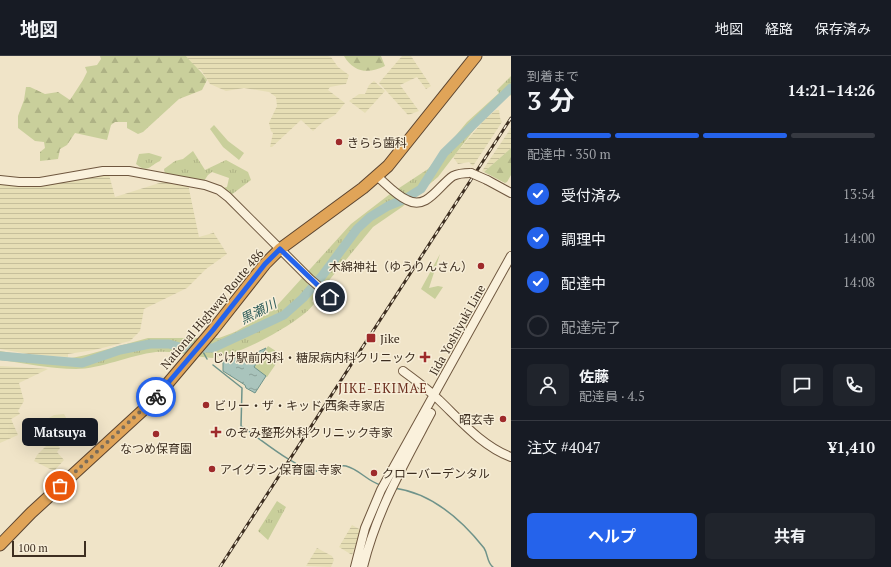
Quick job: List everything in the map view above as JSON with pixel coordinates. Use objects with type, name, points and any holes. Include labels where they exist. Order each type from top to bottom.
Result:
[{"type":"highway","name":"National Highway Route 486","points":[[0,545],[31,513],[152,402],[207,337],[265,264],[280,249],[378,177],[401,151],[476,56]]},
{"type":"street","points":[[0,180],[40,182],[103,171],[128,171],[205,185],[224,193],[310,278],[339,302]]},
{"type":"street","points":[[378,177],[393,191],[408,201],[420,202],[430,198],[453,177],[463,173],[471,173],[487,180],[511,194]]},
{"type":"street","name":"Iida Yoshiyuki Line","points":[[363,567],[376,522],[386,499],[511,256]]},
{"type":"street","name":"Iida Yoshiyuki Line","points":[[355,567],[365,528],[381,490],[437,398],[511,267]]},
{"type":"street","points":[[403,371],[437,398],[481,440],[494,449],[511,457]]},
{"type":"shaded area","points":[[186,56],[328,56],[331,57],[338,67],[349,75],[346,84],[330,87],[328,90],[345,103],[335,115],[324,121],[313,131],[301,120],[272,147],[270,147],[273,133],[269,123],[277,106],[276,97],[269,92],[244,88],[226,91],[210,84],[201,70],[193,66]]},
{"type":"shaded area","points":[[402,56],[411,56],[431,86],[426,89],[417,77],[400,85],[419,111],[408,115],[379,83]]},
{"type":"shaded area","points":[[374,81],[385,91],[365,113],[349,101],[359,94],[365,94],[369,85]]},
{"type":"shaded area","points":[[496,110],[499,110],[502,122],[473,166],[469,162],[458,164],[453,157],[485,119]]},
{"type":"shaded area","points":[[511,128],[511,148],[484,172],[482,171]]},
{"type":"shaded area","points":[[108,171],[115,197],[172,179],[189,182],[189,189],[199,237],[213,233],[212,230],[227,254],[206,269],[187,288],[144,309],[140,331],[130,341],[94,350],[68,354],[68,357],[34,355],[0,349],[0,177],[19,182]]},
{"type":"shaded area","points":[[0,366],[48,369],[19,383],[24,401],[18,411],[20,414],[11,419],[18,435],[0,443]]},
{"type":"shaded area","points":[[64,414],[73,430],[54,441],[60,448],[57,452],[64,460],[54,471],[34,461],[37,455],[47,445],[44,441],[48,437],[47,419],[54,415]]},
{"type":"shaded area","points":[[352,525],[361,530],[352,555],[339,547]]},
{"type":"shaded area","points":[[317,548],[332,556],[334,560],[331,567],[306,566]]},
{"type":"green space","points":[[100,56],[186,56],[207,80],[202,90],[179,99],[143,132],[138,134],[127,128],[127,122],[115,122],[111,125],[107,140],[75,133],[67,145],[60,149],[58,159],[40,161],[40,152],[45,148],[44,142],[35,141],[18,128],[18,116],[24,100],[26,87],[30,87],[45,94],[58,92],[70,100],[87,72],[85,67],[97,65],[101,59]]},
{"type":"green space","points":[[344,56],[381,56],[385,66],[368,71],[357,69],[348,62]]},
{"type":"green space","points":[[511,76],[511,96],[509,93],[480,122],[438,177],[402,207],[373,227],[312,301],[314,304],[296,320],[267,338],[236,352],[213,358],[170,352],[156,352],[95,367],[76,369],[48,367],[0,360],[0,351],[30,356],[67,359],[148,338],[219,338],[235,332],[273,310],[351,224],[390,194],[428,169],[467,122],[499,93],[497,90]]},
{"type":"green space","points":[[214,125],[228,141],[244,153],[239,160],[223,147],[210,129]]},
{"type":"green space","points":[[511,148],[511,175],[507,182],[505,183],[484,172]]},
{"type":"green space","points":[[193,151],[205,170],[226,160],[248,172],[251,180],[231,195],[223,188],[227,187],[229,178],[212,172],[204,181],[165,174],[164,169],[175,161],[183,159]]},
{"type":"green space","points":[[149,153],[162,157],[160,161],[146,169],[136,164],[139,154]]},
{"type":"green space","points":[[440,254],[429,288],[438,286],[443,287],[435,299],[421,289]]},
{"type":"green space","points":[[268,346],[282,355],[267,377],[254,367]]},
{"type":"green space","points":[[277,501],[286,507],[268,540],[258,531]]},
{"type":"water","points":[[266,348],[254,367],[266,376],[255,393],[223,371],[223,360],[226,361],[247,354],[249,356]]},
{"type":"waterway","name":"黒瀬川","points":[[0,356],[82,363],[120,350],[150,344],[169,344],[183,348],[213,348],[284,315],[303,298],[322,276],[357,229],[370,217],[421,189],[444,153],[511,88]]},
{"type":"waterway","points":[[202,350],[207,359]]},
{"type":"waterway","points":[[213,365],[242,388],[241,426],[288,459],[307,469],[320,471],[339,466],[346,466],[381,485]]},
{"type":"waterway","points":[[394,488],[421,495],[445,509],[475,537],[484,548],[493,567]]},
{"type":"railway","points":[[220,567],[511,118]]},
{"type":"way so far","points":[[60,486],[156,397]]},
{"type":"place","name":"きらら歯科","points":[[339,142]]},
{"type":"place","name":"木綿神社（ゆうりんさん）","points":[[481,266]]},
{"type":"place","name":"Jike","points":[[371,338]]},
{"type":"place","name":"じけ駅前内科・糖尿病内科クリニック","points":[[425,357]]},
{"type":"place","name":"ビリー・ザ・キッド 西条寺家店","points":[[206,405]]},
{"type":"place","name":"昭玄寺","points":[[503,419]]},
{"type":"place","name":"のぞみ整形外科クリニック寺家","points":[[216,432]]},
{"type":"place","name":"なつめ保育園","points":[[156,434]]},
{"type":"place","name":"アイグラン保育園 寺家","points":[[212,469]]},
{"type":"place","name":"クローバーデンタル","points":[[374,473]]},
{"type":"place","name":"Matsuya","points":[[60,486]]},
{"type":"district","name":"JIKE-EKIMAE","points":[[383,388]]},
{"type":"route","points":[[156,397],[213,330],[265,264],[280,249],[330,297]]}]
